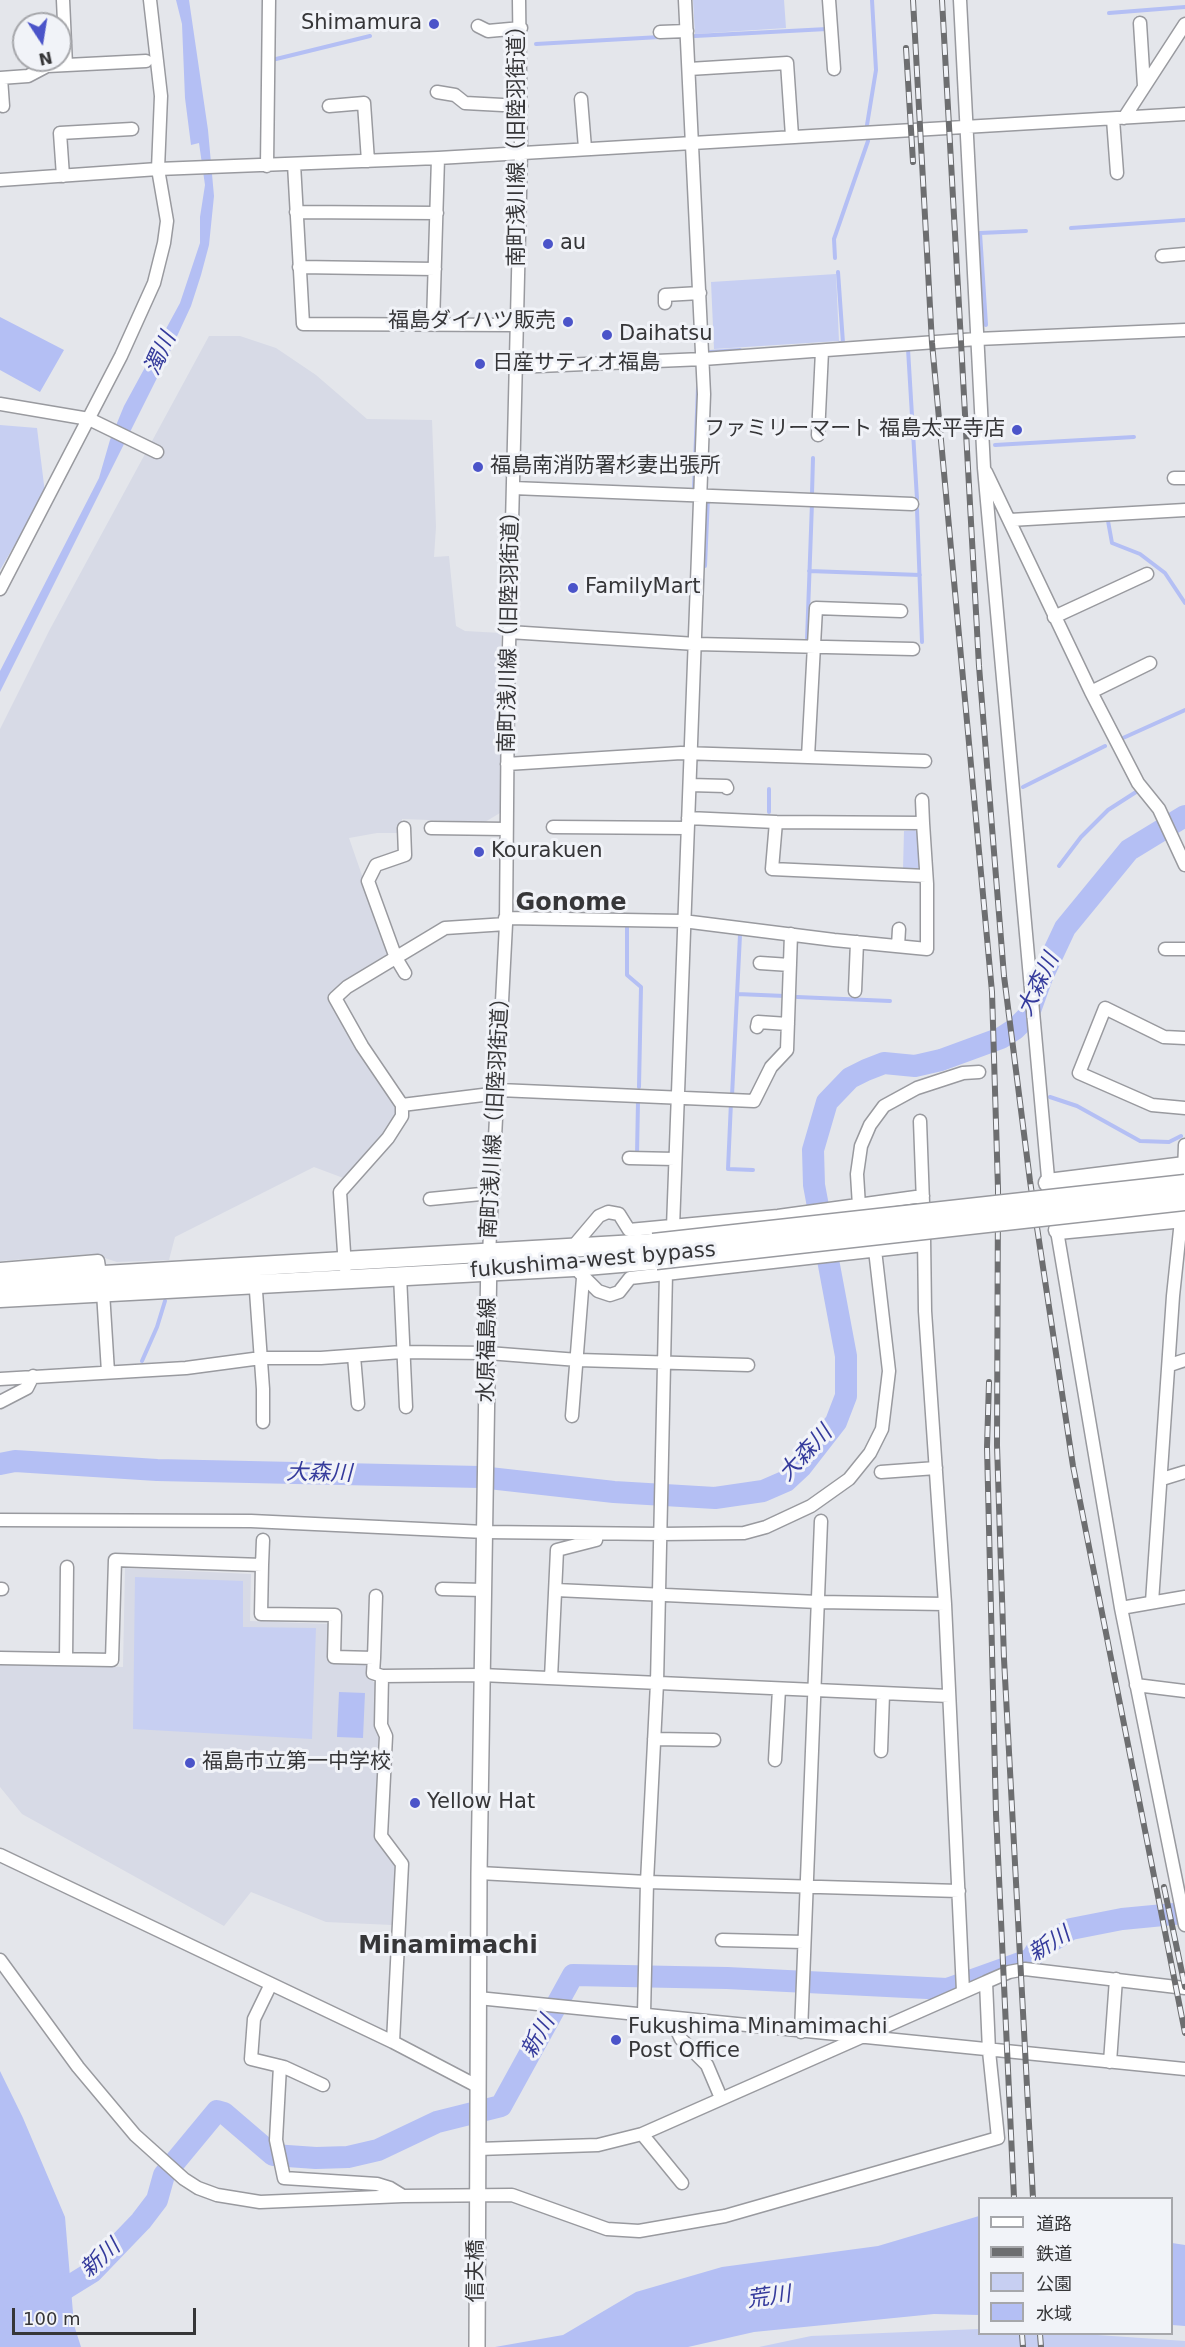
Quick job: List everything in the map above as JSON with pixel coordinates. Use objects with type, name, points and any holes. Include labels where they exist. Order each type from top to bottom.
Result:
[{"type":"highway","points":[[1049,1186],[1184,1172]]},
{"type":"highway","name":"fukushima-west bypass","points":[[658,1259],[1184,1172]]},
{"type":"highway","points":[[1056,1227],[1183,1211]]},
{"type":"highway","name":"fukushima-west bypass","points":[[0,1281],[102,1284],[489,1262],[576,1265],[1183,1211]]},
{"type":"highway","name":"fukushima-west bypass","points":[[345,1270],[400,1275],[489,1262]]},
{"type":"highway","name":"fukushima-west bypass","points":[[0,1298],[102,1284]]},
{"type":"main road","name":"水原福島線","points":[[479,1873],[489,1262]]},
{"type":"main road","name":"信夫橋","points":[[477,2347],[479,1873]]},
{"type":"street","points":[[0,589],[95,421],[154,283],[167,221],[158,169],[161,104],[150,0]]},
{"type":"street","points":[[267,166],[269,0]]},
{"type":"street","name":"南町浅川線（旧陸羽街道）","points":[[489,1262],[506,921],[509,632],[521,152],[519,0]]},
{"type":"street","points":[[674,1227],[676,1099],[696,644],[703,359],[685,0]]},
{"type":"street","points":[[829,0],[834,69]]},
{"type":"street","points":[[960,0],[984,468],[1049,1186]]},
{"type":"street","points":[[1140,23],[1144,86]]},
{"type":"street","points":[[1117,173],[1118,118],[1144,86],[1185,24]]},
{"type":"street","points":[[478,26],[488,31],[521,28]]},
{"type":"street","points":[[660,32],[687,31]]},
{"type":"street","points":[[72,65],[146,61]]},
{"type":"street","points":[[689,69],[787,63],[792,136]]},
{"type":"street","points":[[3,106],[0,78],[28,76],[35,72]]},
{"type":"street","points":[[437,92],[456,95],[465,103],[521,106]]},
{"type":"street","points":[[581,99],[585,148]]},
{"type":"street","points":[[329,106],[364,103],[368,161]]},
{"type":"street","points":[[0,180],[158,169],[438,158],[693,141],[1185,114]]},
{"type":"street","points":[[63,176],[60,133],[132,129]]},
{"type":"street","points":[[433,324],[438,158]]},
{"type":"street","points":[[294,164],[303,324],[516,325]]},
{"type":"street","points":[[296,212],[437,213]]},
{"type":"street","points":[[1162,256],[1185,254]]},
{"type":"street","points":[[299,267],[435,269]]},
{"type":"street","points":[[665,303],[665,295],[700,293]]},
{"type":"street","points":[[515,367],[703,359],[978,339],[1185,330]]},
{"type":"street","points":[[819,435],[822,351]]},
{"type":"street","points":[[0,404],[95,421],[157,452]]},
{"type":"street","points":[[984,468],[1091,692],[1138,783],[1159,809],[1185,865]]},
{"type":"street","points":[[513,488],[912,504]]},
{"type":"street","points":[[1010,520],[1185,510]]},
{"type":"street","points":[[1054,616],[1147,574]]},
{"type":"street","points":[[808,757],[816,608],[901,611]]},
{"type":"street","points":[[509,632],[696,644],[913,649]]},
{"type":"street","points":[[1091,692],[1150,663]]},
{"type":"street","points":[[507,764],[692,753],[925,761]]},
{"type":"street","points":[[690,785],[726,786],[727,788]]},
{"type":"street","points":[[345,1270],[340,1191],[388,1138],[402,1116],[402,1105],[362,1046],[335,998],[347,987],[445,928],[506,921],[683,921],[927,949],[922,800]]},
{"type":"street","points":[[776,822],[772,869],[926,876]]},
{"type":"street","points":[[553,827],[776,822],[922,823]]},
{"type":"street","points":[[404,828],[405,855],[376,865],[368,880],[396,958],[405,973]]},
{"type":"street","points":[[431,828],[506,829]]},
{"type":"street","points":[[898,946],[899,929]]},
{"type":"street","points":[[402,1105],[499,1091],[754,1101],[771,1067],[788,1050],[791,933]]},
{"type":"street","points":[[855,990],[857,942]]},
{"type":"street","points":[[1165,949],[1185,949]]},
{"type":"street","points":[[760,963],[790,965]]},
{"type":"street","points":[[1185,1038],[1164,1037],[1105,1008],[1078,1073],[1152,1105],[1185,1108]]},
{"type":"street","points":[[757,1027],[758,1022],[788,1024]]},
{"type":"street","points":[[859,1206],[857,1174],[861,1146],[870,1125],[884,1106],[917,1088],[963,1073],[979,1072]]},
{"type":"street","points":[[572,1416],[578,1360],[576,1265],[599,1216],[608,1212],[619,1214],[629,1230],[923,1200],[920,1121]]},
{"type":"street","points":[[1184,1172],[1185,1145]]},
{"type":"street","points":[[629,1158],[675,1159]]},
{"type":"street","points":[[429,1199],[491,1193]]},
{"type":"street","points":[[1152,1602],[1170,1365],[1180,1276],[1183,1211]]},
{"type":"street","points":[[1056,1227],[1121,1608],[1185,1924]]},
{"type":"street","points":[[576,1265],[598,1291],[610,1295],[619,1292],[630,1278],[658,1259],[794,1260],[924,1241],[925,1311],[945,1604],[963,1991]]},
{"type":"street","points":[[0,1520],[250,1521],[485,1526],[597,1534],[661,1531],[744,1533],[766,1527],[811,1506],[849,1479],[870,1453],[882,1429],[889,1371],[870,1250]]},
{"type":"street","points":[[644,2014],[646,1882],[657,1683],[665,1363],[658,1259]]},
{"type":"street","points":[[0,1269],[98,1261],[102,1284],[108,1372]]},
{"type":"street","points":[[400,1275],[406,1407]]},
{"type":"street","points":[[255,1276],[263,1422]]},
{"type":"street","points":[[0,1378],[186,1368],[261,1358],[354,1356],[402,1352],[488,1353],[578,1360],[748,1365]]},
{"type":"street","points":[[354,1356],[358,1404]]},
{"type":"street","points":[[1170,1365],[1185,1360]]},
{"type":"street","points":[[0,1402],[27,1388],[33,1377]]},
{"type":"street","points":[[880,1472],[936,1468]]},
{"type":"street","points":[[1162,1479],[1185,1472]]},
{"type":"street","points":[[801,2032],[821,1521]]},
{"type":"street","points":[[551,1678],[557,1550],[596,1540],[597,1534]]},
{"type":"street","points":[[262,1540],[261,1614],[335,1615],[334,1657],[374,1658]]},
{"type":"street","points":[[0,1658],[112,1660],[115,1560],[262,1565]]},
{"type":"street","points":[[66,1659],[67,1568]]},
{"type":"street","points":[[442,1589],[484,1590]]},
{"type":"street","points":[[556,1590],[818,1602],[945,1604]]},
{"type":"street","points":[[376,1596],[373,1673],[381,1676],[481,1675],[949,1696]]},
{"type":"street","points":[[1121,1608],[1185,1597]]},
{"type":"street","points":[[381,1676],[381,1725],[386,1736],[381,1836],[402,1864],[393,2042]]},
{"type":"street","points":[[1136,1685],[1185,1691]]},
{"type":"street","points":[[775,1760],[779,1689]]},
{"type":"street","points":[[881,1751],[883,1694]]},
{"type":"street","points":[[654,1739],[714,1740]]},
{"type":"street","points":[[0,1854],[393,2042],[477,2086]]},
{"type":"street","points":[[479,1873],[646,1882],[959,1892]]},
{"type":"street","points":[[722,1940],[804,1942]]},
{"type":"street","points":[[0,1960],[78,2067],[135,2135],[184,2179],[198,2188],[217,2195],[260,2202],[403,2196],[512,2195],[607,2229],[639,2231],[725,2216],[998,2138],[989,2051],[986,1982]]},
{"type":"street","points":[[478,2149],[598,2145],[642,2134],[1009,1972],[1025,1969],[1185,1988]]},
{"type":"street","points":[[1110,2062],[1116,1979]]},
{"type":"street","points":[[271,1984],[254,2019],[251,2060],[280,2066],[323,2085]]},
{"type":"street","points":[[478,1998],[801,2032],[867,2035],[989,2051],[1185,2068]]},
{"type":"street","points":[[671,2018],[681,2039],[707,2066],[721,2098]]},
{"type":"street","points":[[280,2066],[276,2140],[284,2178],[377,2184],[390,2188],[403,2196]]},
{"type":"street","points":[[642,2134],[682,2182]]},
{"type":"shaded area","points":[[209,336],[240,336],[276,348],[316,375],[367,419],[432,420],[436,527],[434,557],[449,556],[456,626],[465,631],[501,633],[500,813],[485,822],[402,819],[402,833],[377,833],[349,838],[389,953],[382,962],[332,993],[331,1002],[399,1108],[387,1135],[346,1179],[314,1167],[175,1237],[169,1260],[117,1262],[92,1254],[0,1261],[0,729],[49,631]]},
{"type":"shaded area","name":"福島市立第一中学校","points":[[125,1568],[251,1574],[250,1621],[330,1624],[329,1662],[367,1664],[371,1679],[377,1686],[376,1729],[380,1739],[377,1840],[396,1863],[392,1925],[326,1922],[251,1892],[224,1926],[22,1814],[0,1787],[0,1663],[123,1667]]},
{"type":"green space","points":[[693,0],[784,0],[786,28],[695,34]]},
{"type":"green space","points":[[836,274],[839,341],[714,349],[711,282]]},
{"type":"green space","points":[[0,425],[37,428],[45,493],[0,570]]},
{"type":"green space","points":[[915,830],[920,836],[922,864],[916,870],[903,870],[904,831]]},
{"type":"green space","points":[[135,1577],[243,1581],[243,1627],[316,1628],[312,1739],[133,1729]]},
{"type":"green space","points":[[978,2329],[978,2335],[1098,2335],[1185,2341],[1185,2347],[759,2347],[811,2336]]},
{"type":"water","name":"濁川","points":[[176,0],[189,0],[208,130],[214,196],[209,245],[191,306],[166,360],[0,692],[0,671],[99,478],[110,440],[124,406],[180,303],[200,243],[200,217],[205,185],[199,143],[191,145],[185,98],[182,24]]},
{"type":"water","points":[[0,317],[64,350],[40,392],[0,370]]},
{"type":"water","points":[[339,1692],[365,1693],[363,1738],[337,1737]]},
{"type":"water","points":[[0,2071],[23,2118],[65,2217],[74,2325],[81,2347],[0,2347]]},
{"type":"water","name":"荒川","points":[[978,2216],[978,2315],[934,2314],[754,2332],[688,2347],[495,2347],[563,2335],[636,2292],[722,2267],[878,2246]]},
{"type":"water","points":[[1173,2243],[1185,2245],[1185,2326],[1173,2325]]},
{"type":"waterway","points":[[867,125],[876,70],[872,0]]},
{"type":"waterway","points":[[1109,13],[1185,7]]},
{"type":"waterway","points":[[695,36],[827,29]]},
{"type":"waterway","points":[[272,60],[370,36]]},
{"type":"waterway","points":[[536,44],[660,37]]},
{"type":"waterway","points":[[835,258],[834,239],[868,141]]},
{"type":"waterway","points":[[1071,228],[1185,220]]},
{"type":"waterway","points":[[986,325],[980,233],[1026,231]]},
{"type":"waterway","points":[[838,272],[843,343],[840,343]]},
{"type":"waterway","points":[[908,349],[917,499]]},
{"type":"waterway","points":[[710,352],[740,350]]},
{"type":"waterway","points":[[694,488],[698,387]]},
{"type":"waterway","points":[[995,445],[1134,437]]},
{"type":"waterway","points":[[812,494],[813,458]]},
{"type":"waterway","points":[[705,566],[708,497]]},
{"type":"waterway","points":[[807,640],[812,503]]},
{"type":"waterway","points":[[917,509],[922,642]]},
{"type":"waterway","points":[[1108,521],[1112,543],[1140,554],[1165,573],[1185,603]]},
{"type":"waterway","points":[[809,571],[920,575]]},
{"type":"waterway","points":[[1123,738],[1185,710]]},
{"type":"waterway","points":[[1023,787],[1105,746]]},
{"type":"waterway","points":[[769,789],[769,812]]},
{"type":"waterway","points":[[1059,866],[1081,837],[1108,810],[1136,792]]},
{"type":"waterway","name":"大森川","points":[[0,1464],[15,1461],[157,1470],[480,1477],[614,1492],[715,1498],[763,1491],[786,1481],[801,1467],[836,1422],[846,1396],[846,1356],[814,1185],[813,1150],[827,1102],[850,1078],[884,1063],[915,1066],[941,1060],[1001,1038],[1015,1029],[1028,1016],[1042,977],[1065,928],[1129,850],[1185,816]]},
{"type":"waterway","points":[[627,925],[627,975],[641,987],[639,1087]]},
{"type":"waterway","points":[[732,1096],[740,935]]},
{"type":"waterway","points":[[737,994],[785,996]]},
{"type":"waterway","points":[[797,997],[890,1001]]},
{"type":"waterway","points":[[1050,1097],[1077,1106],[1140,1141],[1169,1142],[1181,1136]]},
{"type":"waterway","points":[[637,1155],[638,1101]]},
{"type":"waterway","points":[[731,1102],[728,1169],[753,1170]]},
{"type":"waterway","points":[[142,1361],[157,1327],[165,1301]]},
{"type":"waterway","name":"新川","points":[[0,2329],[92,2272],[141,2221],[157,2200],[164,2175],[217,2111],[224,2113],[273,2155],[316,2158],[348,2157],[378,2150],[437,2122],[501,2106],[573,1975],[727,1978],[947,1989],[1031,1959],[1036,1951],[1071,1929],[1122,1919],[1185,1913]]},
{"type":"railway","points":[[913,0],[932,343],[992,992],[998,1189],[997,1445],[1004,1659],[1033,2197]]},
{"type":"railway","points":[[942,0],[979,666],[1004,976],[1030,1181],[1073,1466],[1185,2033]]},
{"type":"railway","points":[[906,48],[913,162]]},
{"type":"railway","points":[[989,1382],[987,1447],[996,1814],[1014,2197]]},
{"type":"railway","points":[[1164,1887],[1185,1987]]},
{"type":"railway","points":[[1022,2335],[1023,2347]]},
{"type":"railway","points":[[1040,2335],[1041,2347]]},
{"type":"place","name":"Shimamura","points":[[434,24]]},
{"type":"place","name":"au","points":[[548,244]]},
{"type":"place","name":"福島ダイハツ販売","points":[[568,322]]},
{"type":"place","name":"Daihatsu","points":[[607,335]]},
{"type":"place","name":"日産サティオ福島","points":[[480,364]]},
{"type":"place","name":"ファミリーマート 福島太平寺店","points":[[1017,430]]},
{"type":"place","name":"福島南消防署杉妻出張所","points":[[478,467]]},
{"type":"place","name":"FamilyMart","points":[[573,588]]},
{"type":"place","name":"Kourakuen","points":[[479,852]]},
{"type":"place","name":"福島市立第一中学校","points":[[190,1763]]},
{"type":"place","name":"Yellow Hat","points":[[415,1803]]},
{"type":"place","name":"Fukushima Minamimachi Post Office","points":[[616,2040]]},
{"type":"district","name":"Gonome","points":[[571,904]]},
{"type":"district","name":"Minamimachi","points":[[448,1947]]}]
